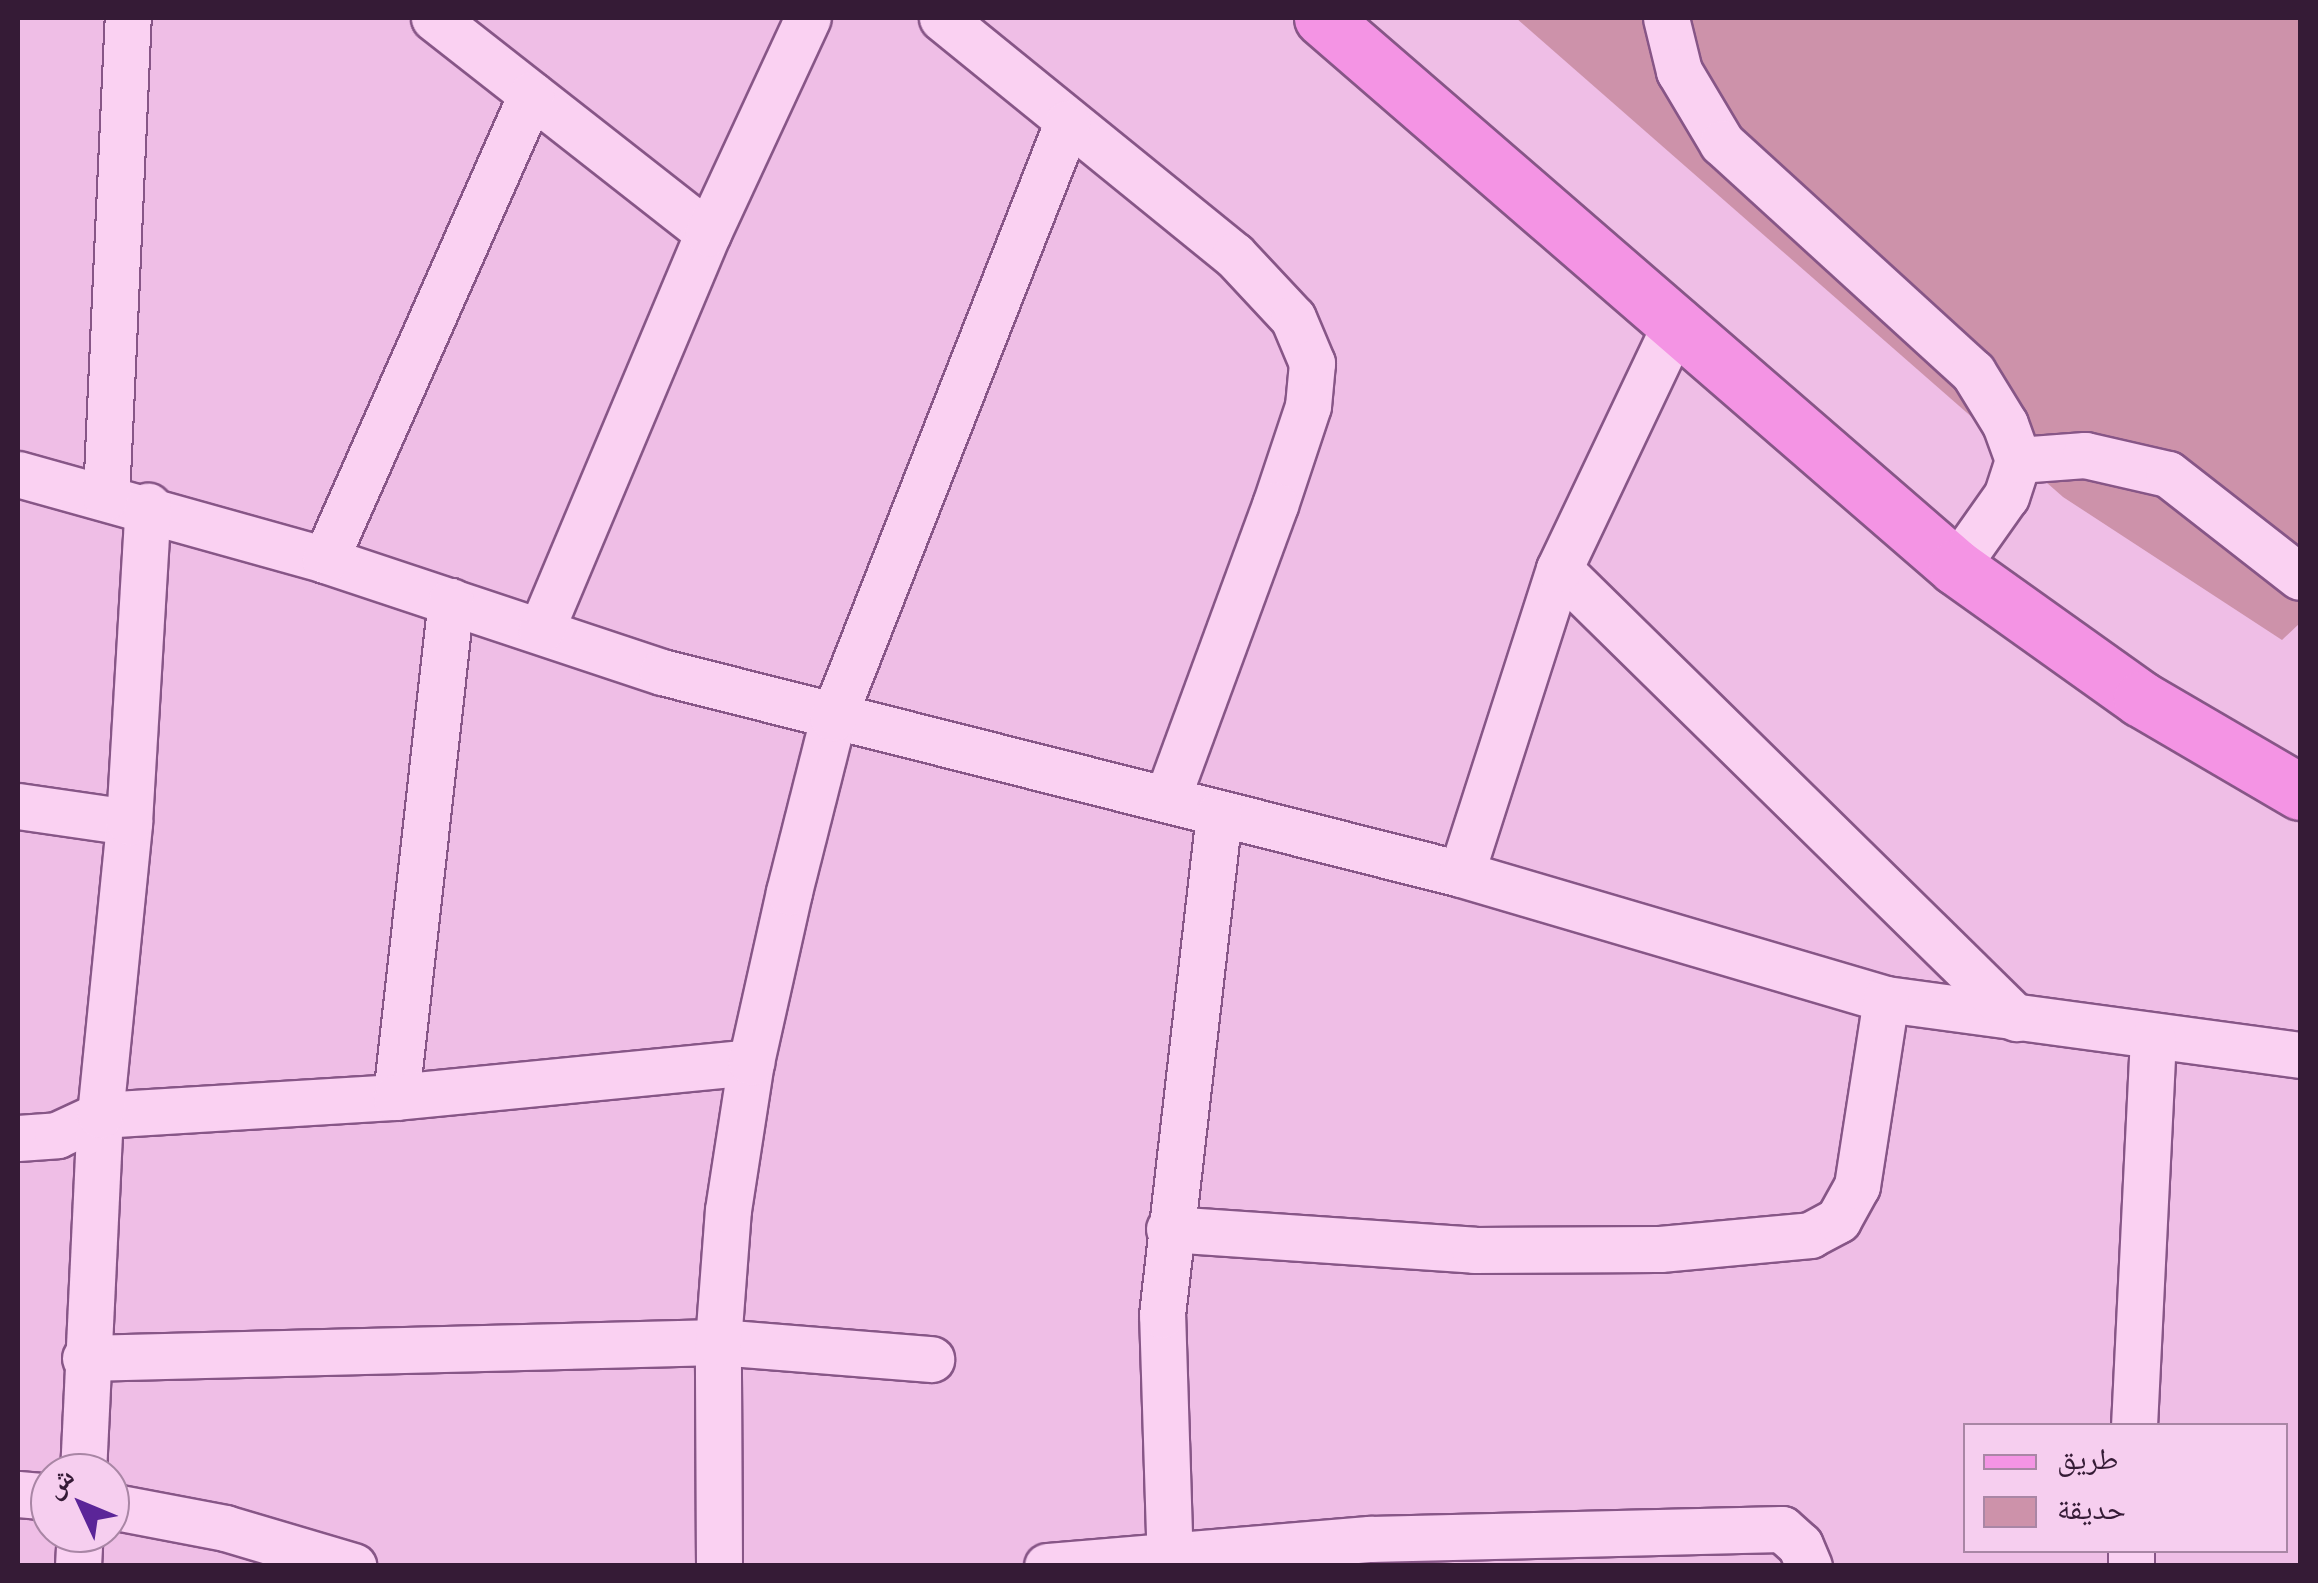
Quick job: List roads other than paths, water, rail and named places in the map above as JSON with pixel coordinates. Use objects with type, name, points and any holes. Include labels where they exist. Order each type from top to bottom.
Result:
[{"type":"main road","points":[[1322,18],[1677,320],[1956,567],[2141,699],[2300,792]]},
{"type":"street","points":[[83,1453],[100,1115],[129,822],[128,18]]},
{"type":"street","points":[[434,18],[708,233]]},
{"type":"street","points":[[542,630],[708,233],[808,18]]},
{"type":"street","points":[[942,18],[1234,255],[1293,318],[1312,363],[1308,406],[1167,798]]},
{"type":"street","points":[[1666,18],[1679,71],[1722,143],[1972,372],[2018,460],[2006,496],[1956,567]]},
{"type":"street","points":[[325,560],[530,95]]},
{"type":"street","points":[[719,1566],[718,1342],[728,1210],[750,1062],[833,718],[1067,123]]},
{"type":"street","points":[[1460,874],[1560,569],[1677,320]]},
{"type":"street","points":[[2018,460],[2085,455],[2168,474],[2300,577]]},
{"type":"street","points":[[18,474],[325,560],[833,718],[1167,798],[1460,874],[1886,999],[2153,1040],[2300,1055]]},
{"type":"street","points":[[1560,569],[2016,1018]]},
{"type":"street","points":[[396,1096],[451,601]]},
{"type":"street","points":[[18,806],[129,822]]},
{"type":"street","points":[[1170,1560],[1160,1400],[1169,1230],[1220,814]]},
{"type":"street","points":[[1169,1230],[1474,1250],[1660,1249],[1810,1235],[1838,1220],[1857,1186],[1886,999]]},
{"type":"street","points":[[2134,1423],[2153,1040]]},
{"type":"street","points":[[18,1138],[57,1135],[100,1115],[396,1096],[750,1062]]},
{"type":"street","points":[[86,1358],[718,1342],[931,1359]]},
{"type":"street","points":[[130,1510],[225,1528],[353,1566]]},
{"type":"street","points":[[1047,1566],[1170,1560],[1370,1539],[1782,1529],[1800,1545],[1809,1566]]}]
